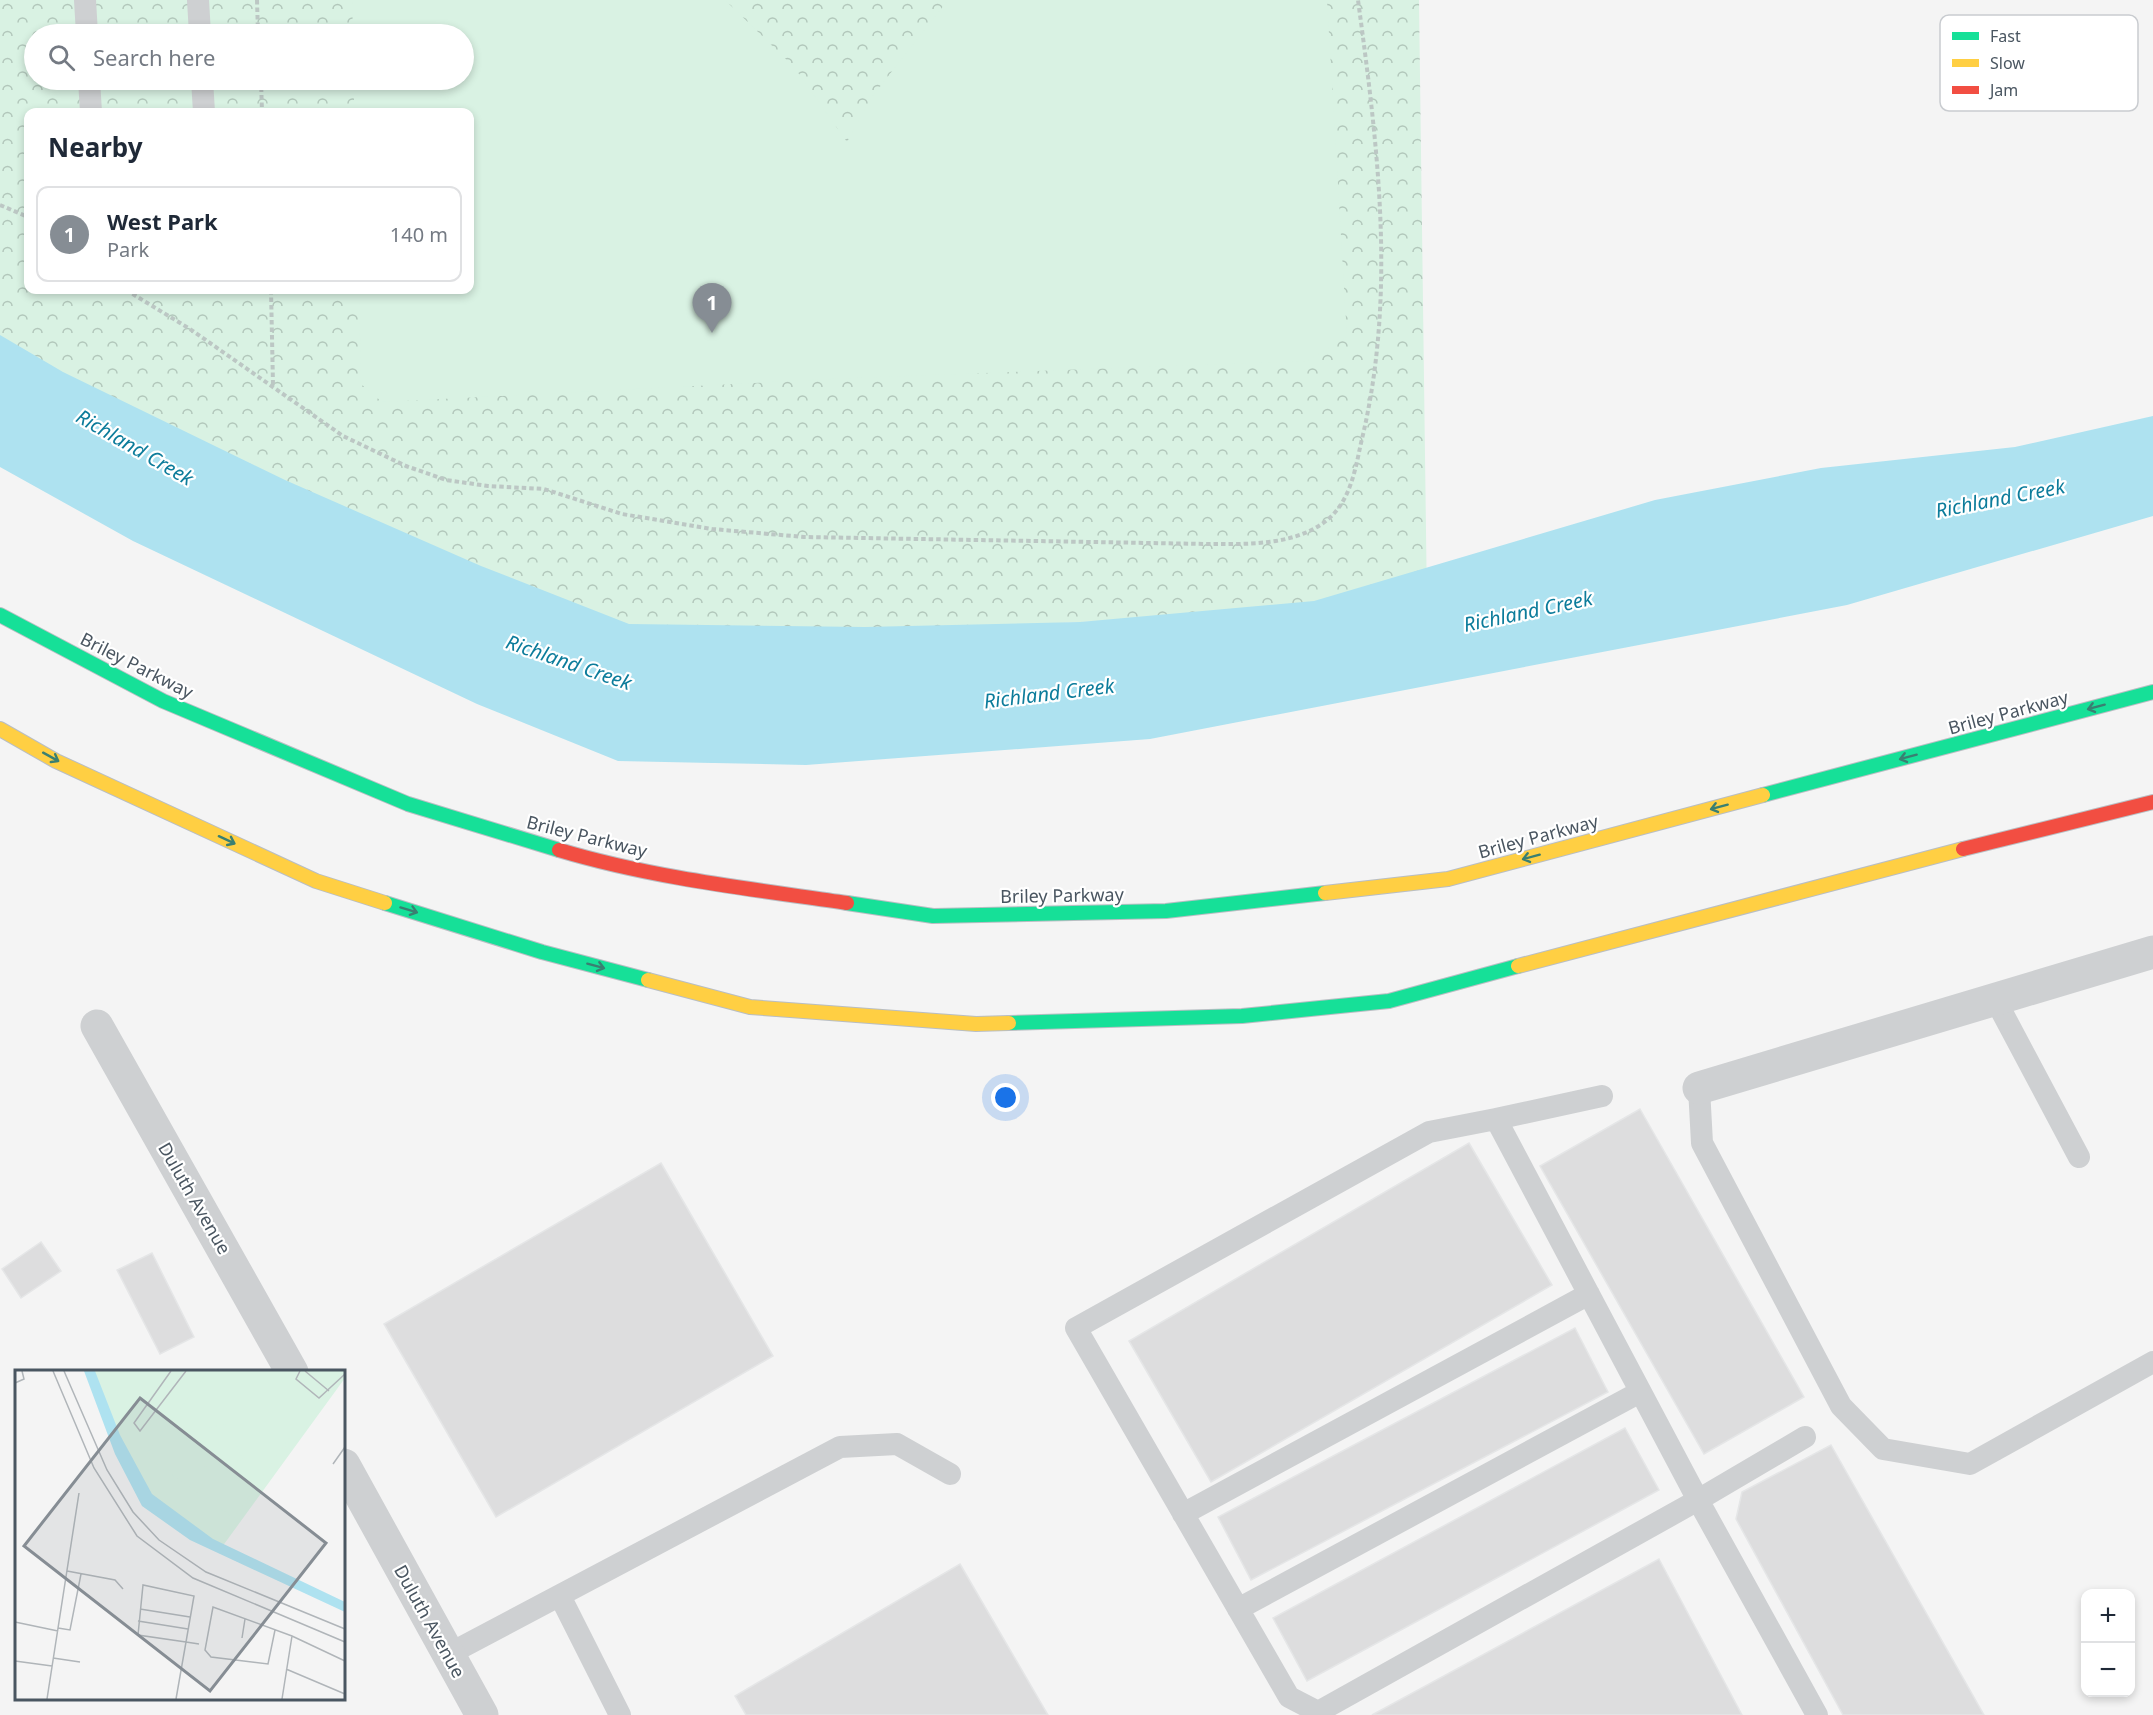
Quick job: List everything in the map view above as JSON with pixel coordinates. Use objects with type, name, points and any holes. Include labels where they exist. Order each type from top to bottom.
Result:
[{"type":"highway","name":"Briley Parkway","points":[[0,615],[163,701],[408,804],[587,858],[713,883],[933,916],[1166,911],[1448,879],[2153,693]]},
{"type":"highway","points":[[0,729],[56,761],[316,881],[542,952],[750,1007],[976,1024],[1242,1016],[1389,1001],[1824,884],[2153,802]]},
{"type":"street","points":[[1699,1088],[2153,952]]},
{"type":"street","name":"Duluth Avenue","points":[[97,1026],[291,1370]]},
{"type":"street","name":"Duluth Avenue","points":[[345,1467],[482,1715]]},
{"type":"lane","points":[[85,0],[86,24]]},
{"type":"lane","points":[[198,0],[199,24]]},
{"type":"lane","points":[[90,90],[91,108]]},
{"type":"lane","points":[[203,90],[204,108]]},
{"type":"lane","points":[[1995,999],[2079,1157]]},
{"type":"lane","points":[[1699,1088],[1702,1143],[1841,1406],[1883,1449],[1970,1464],[2153,1362]]},
{"type":"lane","points":[[1602,1095],[1429,1132],[1076,1329],[1289,1697],[1318,1712],[1698,1500],[1805,1437]]},
{"type":"lane","points":[[1496,1119],[1698,1500],[1817,1715]]},
{"type":"lane","points":[[1183,1514],[1589,1294]]},
{"type":"lane","points":[[1238,1608],[1640,1392]]},
{"type":"lane","points":[[448,1654],[840,1447],[897,1443],[950,1474]]},
{"type":"lane","points":[[560,1596],[620,1715]]},
{"type":"path","points":[[257,0],[258,24]]},
{"type":"path","points":[[132,294],[273,385],[343,436],[406,466],[446,480],[488,486],[544,489],[622,514],[711,530],[804,537],[1208,544],[1260,543],[1301,536],[1327,520],[1341,504],[1351,486],[1376,374],[1383,274],[1382,203],[1358,0]]},
{"type":"path","points":[[261,90],[262,108]]},
{"type":"path","points":[[0,205],[24,215]]},
{"type":"path","points":[[271,294],[273,385]]},
{"type":"green space","points":[[0,0],[1419,0],[1427,606],[584,645],[0,376]]},
{"type":"green space","points":[[352,0],[725,0],[794,67],[847,142],[871,98],[948,0],[1327,0],[1347,337],[1307,361],[852,378],[382,402],[361,384],[359,294],[474,294],[474,108],[354,108],[354,90],[474,90],[474,24],[353,24]]},
{"type":"water","name":"Richland Creek","points":[[0,335],[63,372],[285,480],[481,566],[629,624],[865,627],[1080,622],[1314,601],[1655,500],[1821,468],[2015,447],[2153,416],[2153,516],[1847,605],[1150,739],[806,765],[618,761],[477,704],[133,541],[0,467]]},
{"type":"building","points":[[1640,1109],[1804,1397],[1704,1454],[1540,1166]]},
{"type":"building","points":[[1469,1143],[1552,1285],[1211,1482],[1129,1341]]},
{"type":"building","points":[[661,1163],[773,1356],[496,1517],[384,1324]]},
{"type":"building","points":[[41,1242],[61,1271],[21,1298],[2,1269]]},
{"type":"building","points":[[152,1253],[194,1337],[160,1354],[117,1270]]},
{"type":"building","points":[[1575,1328],[1608,1392],[1251,1580],[1218,1517]]},
{"type":"building","points":[[1625,1428],[1659,1490],[1307,1681],[1273,1618]]},
{"type":"building","points":[[1831,1445],[1984,1715],[1843,1715],[1736,1519],[1742,1492]]},
{"type":"building","points":[[1659,1559],[1742,1715],[1372,1715]]},
{"type":"building","points":[[960,1564],[1048,1715],[746,1715],[735,1696]]},
{"type":"traffic: fast","points":[[0,615],[163,701],[408,804],[559,850]]},
{"type":"traffic: fast","points":[[1763,795],[2153,692]]},
{"type":"traffic: fast","points":[[847,903],[933,916],[1166,911],[1325,893]]},
{"type":"traffic: fast","points":[[385,903],[542,952],[648,980]]},
{"type":"traffic: fast","points":[[1009,1023],[1242,1016],[1389,1001],[1518,966]]},
{"type":"traffic: slow","points":[[0,729],[56,761],[316,881],[385,903]]},
{"type":"traffic: slow","points":[[1325,893],[1448,879],[1763,795]]},
{"type":"traffic: slow","points":[[1518,966],[1963,849]]},
{"type":"traffic: slow","points":[[648,980],[750,1007],[976,1024],[1009,1023]]},
{"type":"traffic: jam","points":[[1963,849],[2153,802]]},
{"type":"traffic: jam","points":[[559,850],[666,875],[847,903]]},
{"type":"place","name":"West Park","points":[[712,333]]}]
